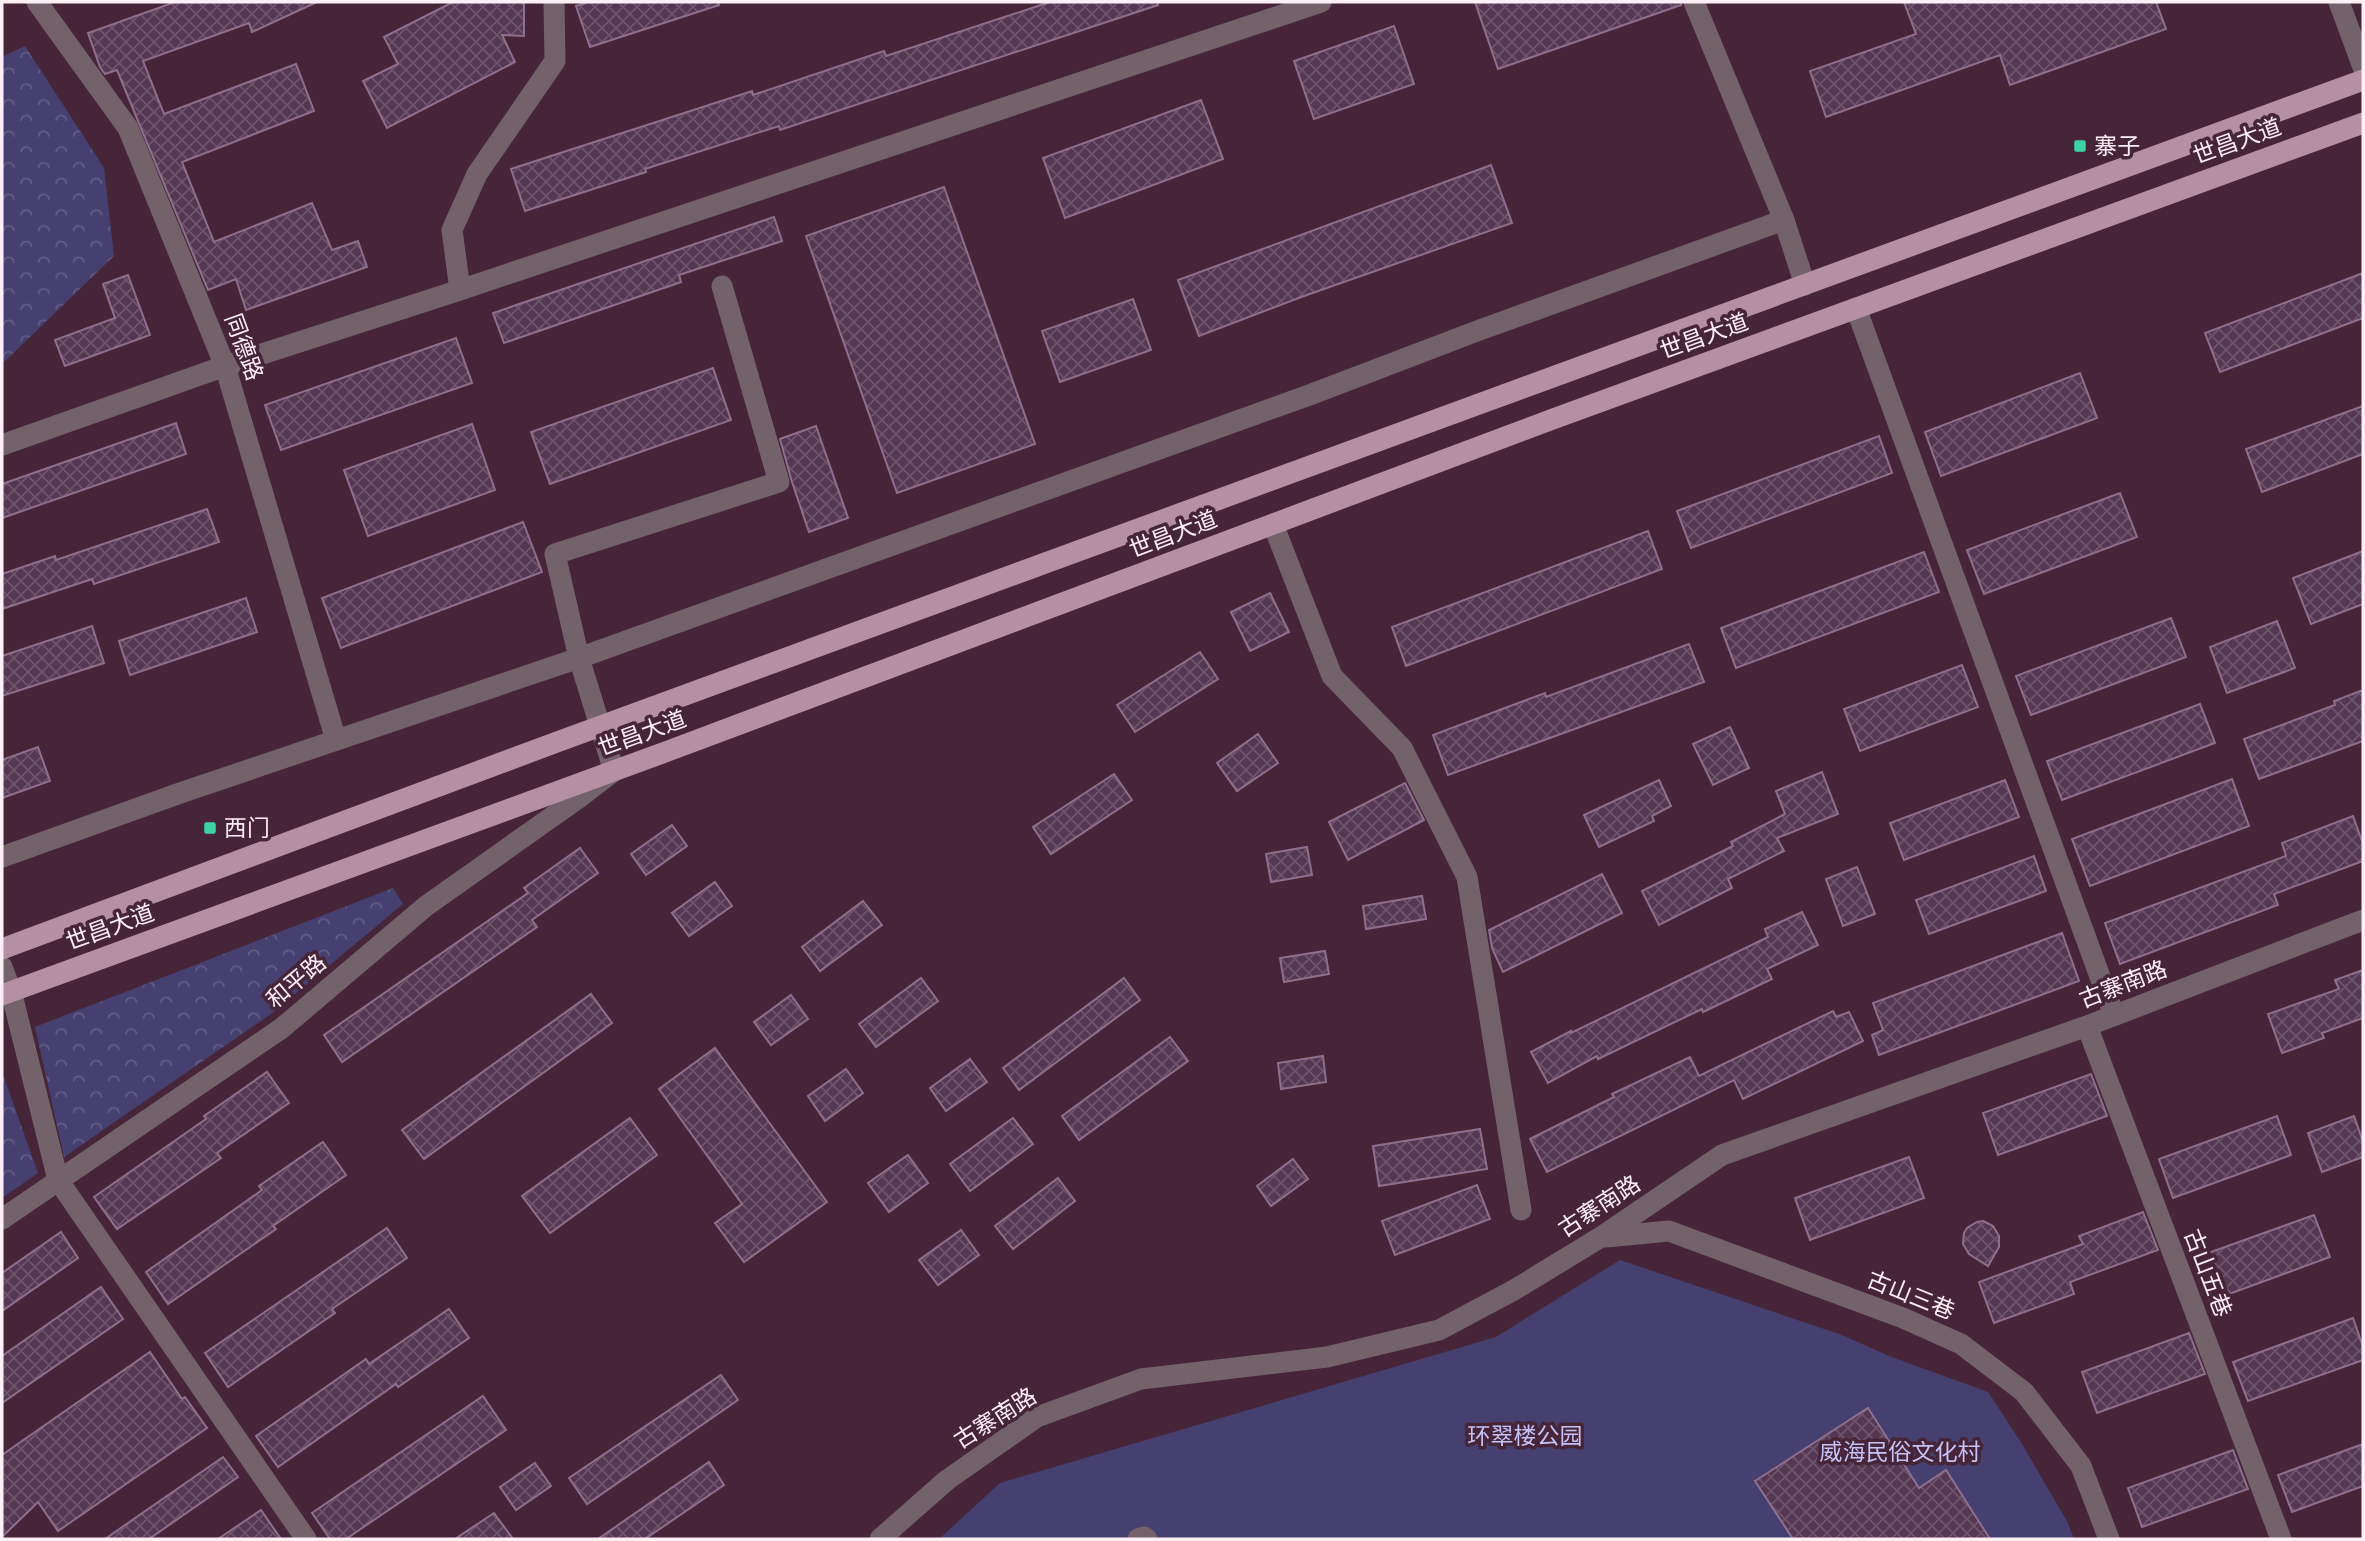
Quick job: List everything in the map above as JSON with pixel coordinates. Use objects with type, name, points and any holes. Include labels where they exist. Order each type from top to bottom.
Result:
[{"type":"main road","name":"世昌大道","points":[[2,949],[601,726],[2363,80]]},
{"type":"main road","name":"世昌大道","points":[[6,993],[614,771],[1272,524],[2363,123]]},
{"type":"street","name":"同德路","points":[[37,2],[128,128],[225,366],[336,740]]},
{"type":"street","points":[[460,290],[452,230],[477,174],[555,61],[554,2]]},
{"type":"street","points":[[2,445],[225,366],[1321,2]]},
{"type":"street","points":[[1694,2],[1784,220],[1805,285]]},
{"type":"street","points":[[2339,2],[2363,67]]},
{"type":"street","points":[[2,857],[579,658],[1299,399],[1477,331],[1784,220]]},
{"type":"street","points":[[614,771],[579,658],[555,554],[779,482],[722,286]]},
{"type":"street","points":[[1856,308],[2114,1015]]},
{"type":"street","points":[[1272,524],[1332,677],[1402,748],[1467,877],[1521,1210]]},
{"type":"street","name":"和平路","points":[[2,1219],[282,1028],[426,906],[614,771]]},
{"type":"street","name":"古寨南路","points":[[880,1539],[947,1480],[1037,1417],[1142,1379],[1327,1357],[1439,1331],[1514,1290],[1601,1237],[1722,1155],[2087,1026],[2363,920]]},
{"type":"street","points":[[2,967],[6,993],[58,1180],[306,1539]]},
{"type":"street","name":"古山五巷","points":[[2087,1026],[2281,1539]]},
{"type":"street","name":"古山三巷","points":[[1601,1237],[1669,1231],[1903,1318],[1961,1344],[2024,1392],[2081,1466],[2109,1539]]},
{"type":"street","points":[[1138,1539],[1144,1536],[1147,1539]]},
{"type":"green space","points":[[25,46],[104,168],[114,256],[2,364],[2,57]]},
{"type":"green space","points":[[393,888],[403,904],[271,1014],[64,1157],[35,1027]]},
{"type":"green space","points":[[2,1072],[38,1173],[2,1198]]},
{"type":"green space","name":"环翠楼公园","points":[[1620,1260],[1842,1335],[1889,1356],[1988,1392],[2022,1444],[2068,1523],[2074,1539],[939,1539],[1000,1483],[1496,1337]]},
{"type":"building","points":[[175,2],[317,2],[252,32],[249,23],[143,61],[164,114],[296,64],[314,111],[182,162],[214,242],[312,203],[332,250],[358,241],[367,267],[246,310],[236,279],[208,290],[117,70],[105,74],[88,33]]},
{"type":"building","points":[[453,2],[524,2],[524,36],[502,35],[515,62],[387,128],[363,81],[398,64],[384,37]]},
{"type":"building","points":[[588,2],[718,2],[719,5],[590,47],[576,6]]},
{"type":"building","points":[[1050,2],[1157,2],[1158,5],[780,130],[779,126],[645,169],[646,172],[525,211],[511,169],[752,91],[753,95],[884,51],[886,56]]},
{"type":"building","points":[[1475,2],[1681,2],[1681,5],[1498,69]]},
{"type":"building","points":[[1904,2],[2156,2],[2166,29],[2010,85],[2000,55],[1826,117],[1810,71],[1916,34]]},
{"type":"building","points":[[1394,26],[1414,84],[1314,119],[1294,61]]},
{"type":"building","points":[[1201,100],[1223,159],[1065,218],[1043,158]]},
{"type":"building","points":[[1491,165],[1512,223],[1199,336],[1178,280]]},
{"type":"building","points":[[944,187],[1035,444],[897,493],[806,236]]},
{"type":"building","points":[[774,217],[782,241],[679,275],[681,282],[504,343],[493,313]]},
{"type":"building","points":[[2363,273],[2363,318],[2220,372],[2205,333]]},
{"type":"building","points":[[128,275],[150,335],[65,366],[55,340],[115,318],[103,284]]},
{"type":"building","points":[[1133,299],[1151,350],[1060,382],[1042,331]]},
{"type":"building","points":[[456,338],[472,383],[281,450],[265,405]]},
{"type":"building","points":[[713,368],[731,420],[550,484],[531,432]]},
{"type":"building","points":[[2080,373],[2097,418],[1941,476],[1925,432]]},
{"type":"building","points":[[2363,406],[2363,454],[2262,492],[2246,449]]},
{"type":"building","points":[[176,423],[186,454],[2,518],[2,484]]},
{"type":"building","points":[[472,424],[495,490],[368,536],[344,470]]},
{"type":"building","points":[[816,426],[848,518],[809,532],[780,439]]},
{"type":"building","points":[[1879,436],[1892,473],[1691,548],[1677,511]]},
{"type":"building","points":[[2120,493],[2137,537],[1984,594],[1967,550]]},
{"type":"building","points":[[207,509],[219,542],[94,584],[92,579],[2,609],[2,574],[55,556],[56,560]]},
{"type":"building","points":[[523,522],[542,572],[341,648],[322,598]]},
{"type":"building","points":[[1648,531],[1662,569],[1406,666],[1392,627]]},
{"type":"building","points":[[2363,551],[2363,604],[2311,624],[2293,578]]},
{"type":"building","points":[[1924,552],[1939,592],[1736,668],[1721,628]]},
{"type":"building","points":[[1270,593],[1289,632],[1250,651],[1231,612]]},
{"type":"building","points":[[246,598],[257,632],[130,675],[119,641]]},
{"type":"building","points":[[2171,618],[2186,657],[2031,715],[2016,676]]},
{"type":"building","points":[[2277,621],[2295,668],[2227,693],[2210,647]]},
{"type":"building","points":[[92,626],[104,663],[2,696],[2,656]]},
{"type":"building","points":[[1689,644],[1704,682],[1448,775],[1433,735]]},
{"type":"building","points":[[1200,652],[1218,679],[1135,732],[1117,705]]},
{"type":"building","points":[[1962,665],[1978,707],[1860,751],[1844,709]]},
{"type":"building","points":[[2363,690],[2363,741],[2259,779],[2244,739],[2335,705],[2334,701]]},
{"type":"building","points":[[2200,704],[2215,743],[2062,800],[2047,761]]},
{"type":"building","points":[[1730,727],[1749,768],[1713,785],[1693,744]]},
{"type":"building","points":[[1258,734],[1278,763],[1237,791],[1217,763]]},
{"type":"building","points":[[38,747],[50,781],[2,798],[2,760]]},
{"type":"building","points":[[1822,772],[1838,814],[1777,838],[1784,851],[1728,879],[1732,888],[1659,925],[1642,891],[1733,846],[1731,842],[1785,814],[1776,791]]},
{"type":"building","points":[[1114,774],[1132,800],[1051,854],[1033,827]]},
{"type":"building","points":[[2232,779],[2249,826],[2090,886],[2072,839]]},
{"type":"building","points":[[1659,780],[1671,806],[1652,816],[1654,821],[1599,847],[1584,815]]},
{"type":"building","points":[[2005,780],[2019,817],[1904,860],[1890,823]]},
{"type":"building","points":[[1405,783],[1424,820],[1348,860],[1329,822]]},
{"type":"building","points":[[2353,816],[2363,844],[2363,861],[2274,894],[2278,905],[2120,964],[2105,923],[2286,856],[2282,843]]},
{"type":"building","points":[[672,825],[687,846],[646,875],[631,854]]},
{"type":"building","points":[[1307,847],[1312,875],[1271,882],[1266,854]]},
{"type":"building","points":[[580,848],[598,873],[532,920],[537,927],[342,1062],[324,1035],[528,893],[524,888]]},
{"type":"building","points":[[2034,856],[2046,891],[1929,934],[1916,900]]},
{"type":"building","points":[[1857,867],[1875,914],[1843,926],[1826,879]]},
{"type":"building","points":[[1602,874],[1622,913],[1503,972],[1492,948],[1489,930]]},
{"type":"building","points":[[715,882],[732,906],[689,936],[672,913]]},
{"type":"building","points":[[1422,896],[1426,919],[1366,929],[1363,906]]},
{"type":"building","points":[[863,901],[882,925],[820,971],[802,947]]},
{"type":"building","points":[[1802,912],[1818,945],[1767,969],[1772,979],[1598,1059],[1597,1056],[1548,1083],[1531,1052],[1768,937],[1765,929]]},
{"type":"building","points":[[2062,933],[2079,981],[1879,1055],[1872,1035],[1883,1030],[1873,1003]]},
{"type":"building","points":[[1325,951],[1329,974],[1284,982],[1280,958]]},
{"type":"building","points":[[2363,970],[2363,1018],[2322,1033],[2324,1038],[2282,1053],[2268,1014],[2339,989],[2335,980]]},
{"type":"building","points":[[921,978],[938,1001],[876,1047],[859,1024]]},
{"type":"building","points":[[1124,978],[1140,1000],[1019,1090],[1003,1068]]},
{"type":"building","points":[[591,994],[612,1023],[424,1159],[402,1130]]},
{"type":"building","points":[[791,995],[808,1019],[771,1045],[754,1022]]},
{"type":"building","points":[[1833,1011],[1836,1017],[1849,1012],[1863,1041],[1743,1099],[1734,1080],[1547,1172],[1530,1139],[1614,1097],[1612,1094],[1690,1057],[1699,1076]]},
{"type":"building","points":[[1170,1037],[1188,1061],[1079,1140],[1062,1116]]},
{"type":"building","points":[[715,1048],[827,1202],[744,1262],[715,1223],[742,1204],[659,1089]]},
{"type":"building","points":[[1323,1056],[1326,1082],[1281,1089],[1278,1063]]},
{"type":"building","points":[[970,1059],[987,1082],[946,1111],[930,1088]]},
{"type":"building","points":[[846,1069],[863,1093],[825,1121],[808,1096]]},
{"type":"building","points":[[267,1072],[289,1103],[217,1153],[221,1158],[117,1229],[94,1197],[206,1119],[204,1116]]},
{"type":"building","points":[[2091,1074],[2107,1116],[1998,1155],[1983,1113]]},
{"type":"building","points":[[2277,1116],[2291,1155],[2173,1198],[2159,1159]]},
{"type":"building","points":[[2354,1116],[2363,1142],[2363,1157],[2322,1172],[2308,1133]]},
{"type":"building","points":[[630,1118],[657,1155],[550,1233],[522,1196]]},
{"type":"building","points":[[1013,1118],[1033,1144],[970,1191],[950,1164]]},
{"type":"building","points":[[1480,1129],[1487,1169],[1379,1186],[1373,1146]]},
{"type":"building","points":[[323,1142],[346,1175],[273,1226],[276,1229],[168,1304],[146,1272],[262,1190],[259,1186]]},
{"type":"building","points":[[908,1155],[928,1183],[889,1212],[868,1183]]},
{"type":"building","points":[[1909,1157],[1924,1198],[1810,1240],[1795,1198]]},
{"type":"building","points":[[1293,1159],[1308,1179],[1271,1206],[1257,1186]]},
{"type":"building","points":[[1058,1178],[1075,1201],[1013,1249],[995,1226]]},
{"type":"building","points":[[1477,1185],[1490,1219],[1395,1255],[1382,1221]]},
{"type":"building","points":[[2143,1212],[2158,1250],[2070,1282],[2074,1294],[1994,1323],[1979,1282],[2083,1244],[2079,1236]]},
{"type":"building","points":[[2314,1215],[2330,1257],[2210,1301],[2194,1258]]},
{"type":"building","points":[[1983,1221],[1993,1226],[1999,1236],[1999,1247],[1988,1266],[1969,1254],[1963,1244],[1967,1228]]},
{"type":"building","points":[[387,1228],[407,1258],[332,1309],[335,1313],[228,1387],[205,1353]]},
{"type":"building","points":[[961,1230],[979,1255],[938,1285],[919,1260]]},
{"type":"building","points":[[61,1232],[78,1258],[2,1311],[2,1273]]},
{"type":"building","points":[[101,1287],[123,1319],[2,1403],[2,1356]]},
{"type":"building","points":[[449,1309],[469,1338],[398,1387],[396,1384],[278,1467],[256,1436],[366,1359],[369,1364]]},
{"type":"building","points":[[2353,1318],[2363,1347],[2363,1360],[2248,1401],[2233,1362]]},
{"type":"building","points":[[2189,1333],[2205,1374],[2097,1413],[2082,1372]]},
{"type":"building","points":[[150,1352],[182,1399],[185,1397],[207,1428],[58,1531],[38,1502],[2,1537],[2,1455]]},
{"type":"building","points":[[721,1375],[738,1400],[587,1504],[569,1478]]},
{"type":"building","points":[[483,1396],[506,1430],[346,1539],[330,1539],[312,1513]]},
{"type":"building","points":[[1868,1408],[1919,1488],[1946,1470],[1990,1539],[1793,1539],[1755,1481]]},
{"type":"building","points":[[2363,1444],[2363,1486],[2292,1512],[2278,1475]]},
{"type":"building","points":[[2233,1450],[2248,1489],[2142,1527],[2128,1488]]},
{"type":"building","points":[[223,1457],[238,1477],[149,1539],[105,1539]]},
{"type":"building","points":[[709,1462],[724,1485],[645,1539],[598,1539]]},
{"type":"building","points":[[535,1463],[551,1486],[516,1510],[500,1487]]},
{"type":"building","points":[[261,1510],[281,1539],[218,1539]]},
{"type":"building","points":[[494,1513],[513,1539],[455,1539]]},
{"type":"place","name":"寨子","points":[[2080,146]]},
{"type":"place","name":"西门","points":[[210,828]]},
{"type":"park label","name":"威海民俗文化村","points":[[1900,1452]]}]
